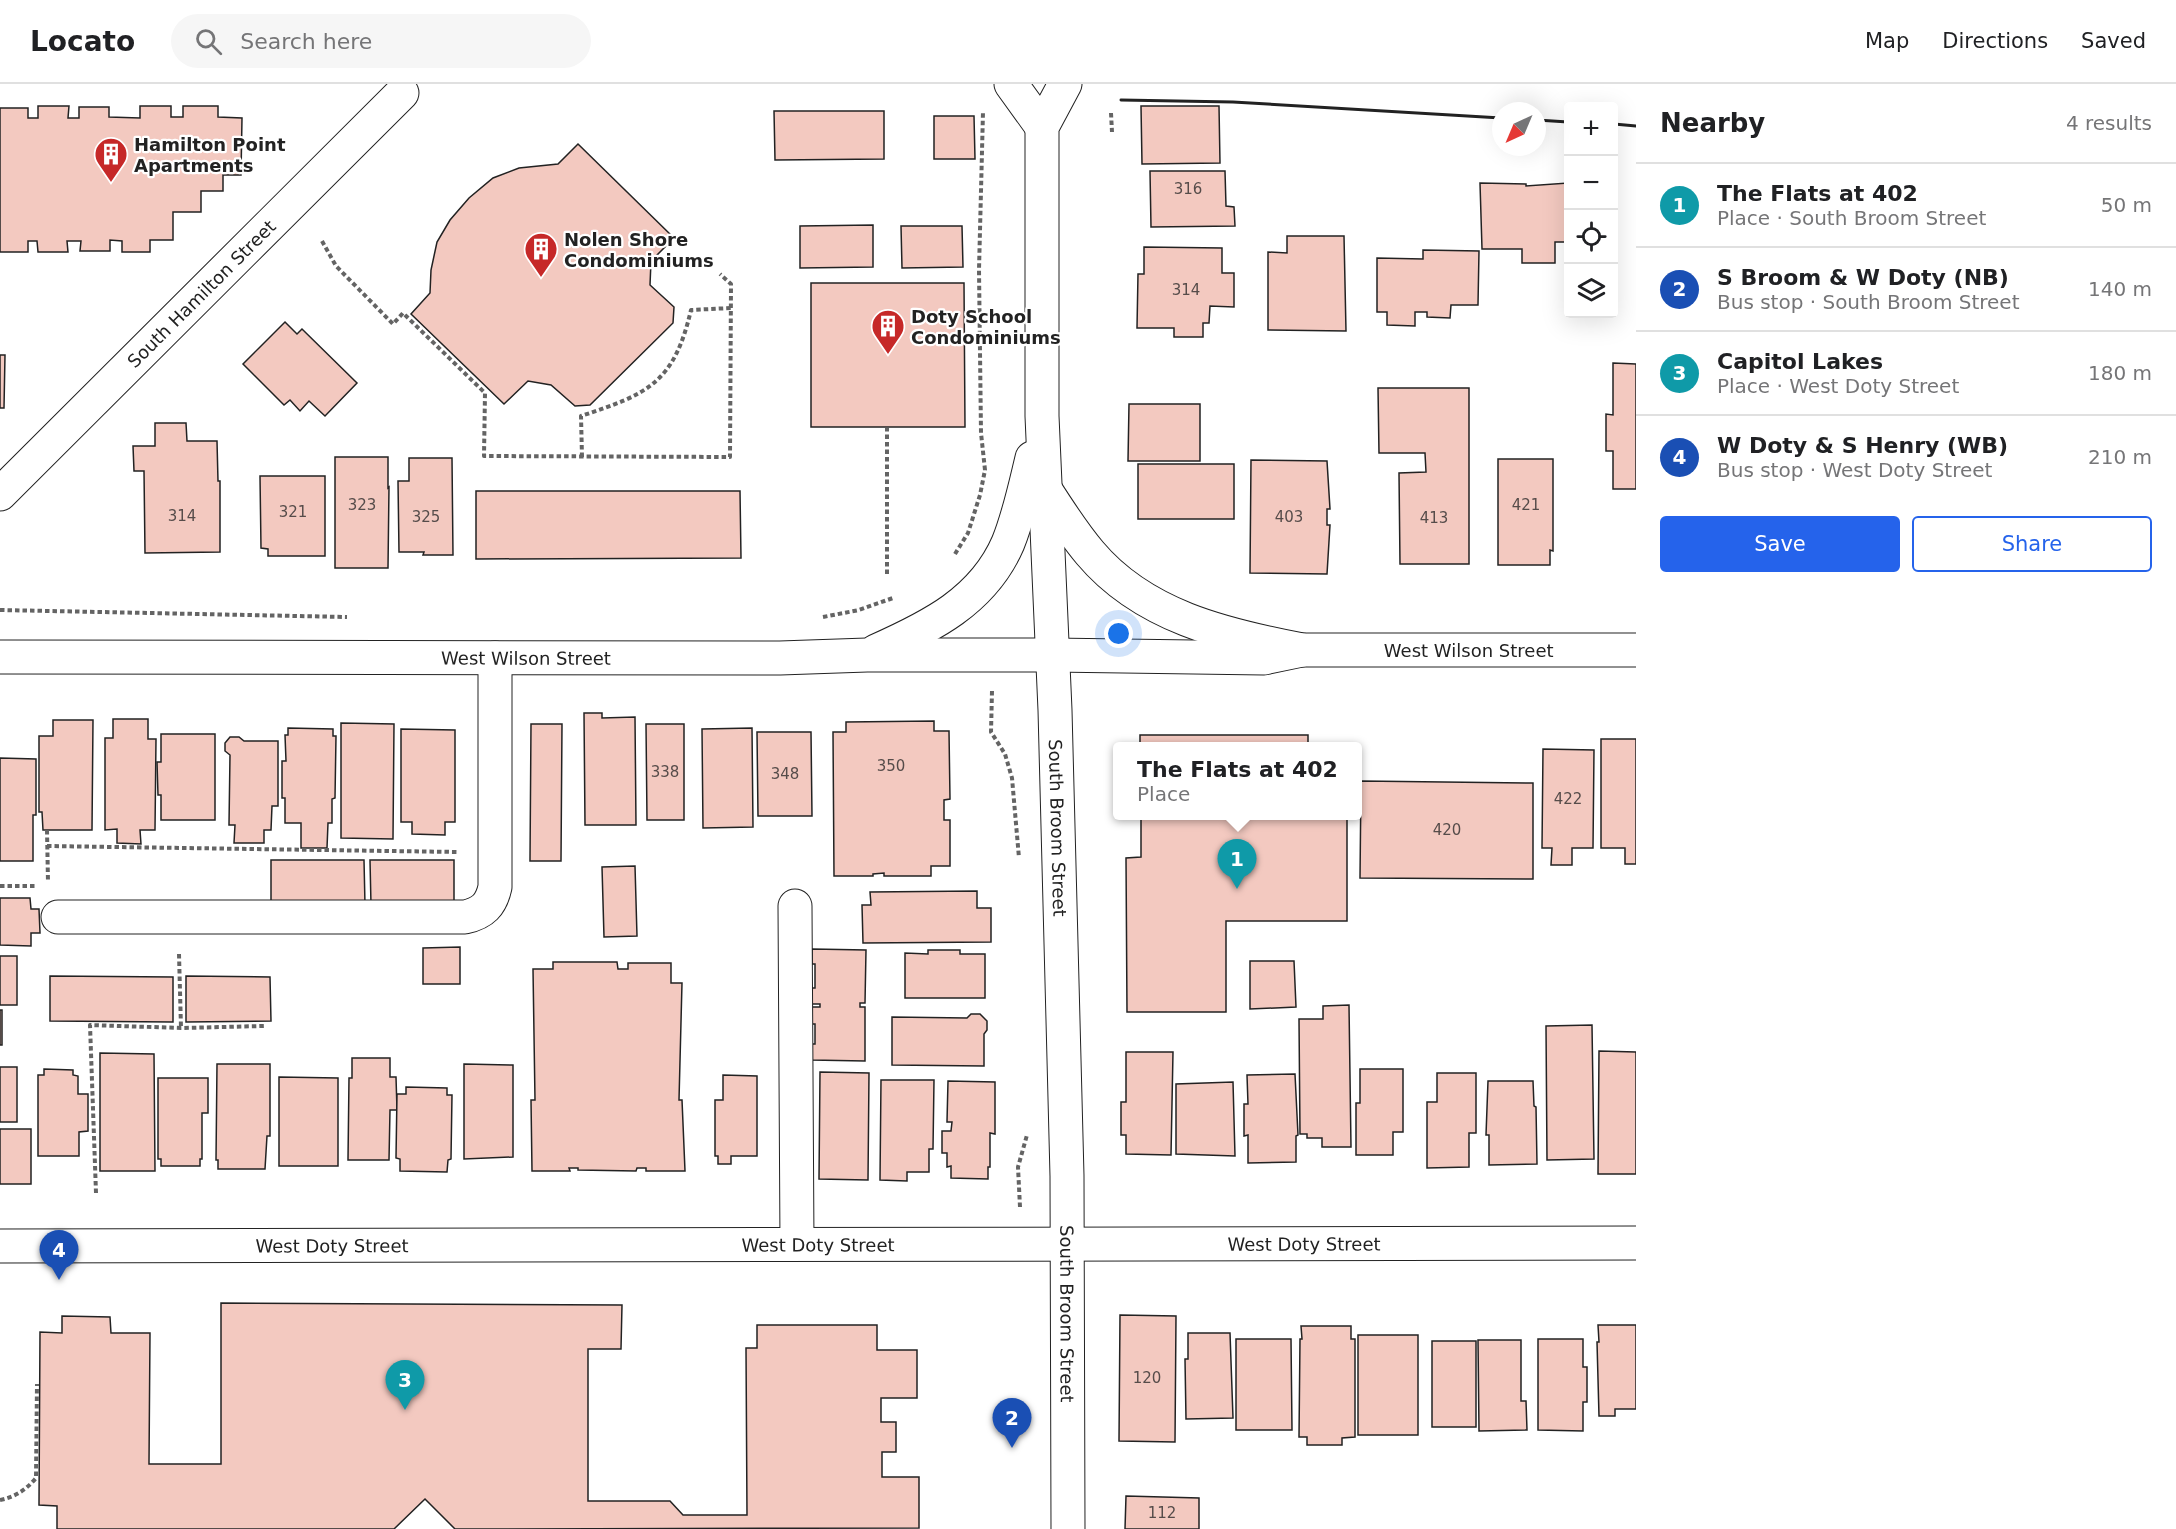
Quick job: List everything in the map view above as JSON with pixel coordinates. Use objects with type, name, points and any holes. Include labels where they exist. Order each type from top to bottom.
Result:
[{"type":"street","points":[[1011,84],[1042,127]]},
{"type":"street","name":"South Broom Street","points":[[1065,84],[1042,127],[1042,416],[1052,655],[1067,1176],[1068,1529]]},
{"type":"street","name":"South Hamilton Street","points":[[0,494],[402,93]]},
{"type":"street","points":[[867,655],[918,632],[950,614],[986,579],[1008,543],[1019,512],[1042,416]]},
{"type":"street","points":[[1044,488],[1090,554],[1111,575],[1146,600],[1182,619],[1256,641],[1302,650]]},
{"type":"street","name":"West Wilson Street","points":[[0,657],[780,658],[867,655],[1052,655],[1264,658],[1302,650],[1636,650]]},
{"type":"street","points":[[58,917],[465,917],[477,915],[493,899],[495,887],[495,658]]},
{"type":"street","points":[[795,906],[797,1244]]},
{"type":"street","name":"West Doty Street","points":[[0,1246],[1636,1243]]},
{"type":"path","points":[[951,560],[968,533],[985,470],[981,433],[979,270],[983,107]]},
{"type":"path","points":[[1111,113],[1112,132]]},
{"type":"path","points":[[322,241],[336,266],[393,324],[403,313],[485,393],[484,456],[730,457],[731,284],[720,274]]},
{"type":"path","points":[[582,457],[581,416],[647,390],[666,372],[684,340],[691,310],[731,308]]},
{"type":"path","points":[[887,428],[887,574]]},
{"type":"path","points":[[814,617],[841,615],[881,604],[900,595]]},
{"type":"path","points":[[0,610],[356,618]]},
{"type":"path","points":[[992,692],[991,732],[1005,754],[1012,778],[1019,858]]},
{"type":"path","points":[[47,830],[48,886]]},
{"type":"path","points":[[47,846],[495,852]]},
{"type":"path","points":[[0,886],[36,886]]},
{"type":"path","points":[[178,917],[181,1028]]},
{"type":"path","points":[[96,1193],[90,1025],[181,1028],[264,1026]]},
{"type":"path","points":[[1020,1204],[1018,1167],[1029,1130]]},
{"type":"path","points":[[0,1500],[11,1498],[28,1487],[36,1478],[37,1384]]},
{"type":"building","name":"Hamilton Point Apartments","points":[[38,106],[69,106],[68,118],[79,118],[79,107],[109,107],[109,117],[140,118],[140,106],[171,106],[171,117],[183,117],[183,106],[218,106],[218,117],[242,118],[241,175],[223,175],[223,191],[201,191],[201,212],[173,212],[173,240],[150,240],[150,252],[122,252],[122,241],[110,240],[110,251],[80,251],[81,241],[67,241],[68,252],[38,252],[37,241],[28,241],[28,252],[0,252],[0,108],[28,108],[28,118],[38,118]]},
{"type":"building","points":[[1141,106],[1219,106],[1220,163],[1142,164]]},
{"type":"building","points":[[774,111],[884,111],[884,159],[775,160]]},
{"type":"building","points":[[934,116],[974,116],[975,159],[934,159]]},
{"type":"building","name":"Nolen Shore Condominiums","points":[[578,144],[674,238],[651,261],[650,285],[674,307],[673,323],[590,405],[575,406],[551,385],[528,381],[504,404],[411,314],[430,293],[431,270],[437,242],[450,220],[469,198],[493,178],[519,168],[558,164]]},
{"type":"building","points":[[1150,171],[1225,171],[1226,206],[1234,207],[1235,226],[1151,227]]},
{"type":"building","points":[[1480,183],[1526,184],[1526,186],[1564,183],[1564,242],[1555,242],[1555,263],[1522,263],[1522,249],[1482,249]]},
{"type":"building","points":[[873,225],[873,267],[800,268],[800,226]]},
{"type":"building","points":[[901,226],[962,226],[963,267],[902,268]]},
{"type":"building","points":[[1287,236],[1344,236],[1346,331],[1268,330],[1268,252],[1287,253]]},
{"type":"building","points":[[1144,247],[1222,248],[1222,273],[1234,273],[1234,307],[1210,306],[1209,323],[1203,323],[1203,337],[1174,337],[1174,328],[1137,328],[1138,274],[1144,274]]},
{"type":"building","points":[[1423,250],[1479,251],[1478,305],[1451,305],[1450,318],[1427,317],[1427,312],[1415,312],[1415,326],[1387,325],[1387,312],[1377,312],[1377,258],[1423,259]]},
{"type":"building","name":"Doty School Condominiums","points":[[811,283],[964,283],[965,427],[811,427]]},
{"type":"building","points":[[285,322],[297,334],[302,329],[357,383],[325,416],[309,401],[300,411],[290,400],[284,405],[243,364]]},
{"type":"building","points":[[0,355],[5,355],[4,408],[0,408]]},
{"type":"building","points":[[1613,363],[1636,364],[1636,489],[1613,489],[1613,451],[1606,451],[1606,414],[1613,415]]},
{"type":"building","points":[[1378,388],[1469,388],[1469,564],[1400,564],[1399,473],[1426,472],[1425,453],[1379,453]]},
{"type":"building","points":[[1129,404],[1200,404],[1200,461],[1128,461]]},
{"type":"building","points":[[155,423],[186,423],[187,441],[217,441],[218,481],[220,481],[220,552],[145,553],[144,471],[134,471],[133,446],[155,446]]},
{"type":"building","points":[[335,457],[388,457],[388,568],[335,568]]},
{"type":"building","points":[[409,458],[452,458],[453,555],[399,552],[398,481],[409,481]]},
{"type":"building","points":[[1498,459],[1553,459],[1553,551],[1550,550],[1550,565],[1498,565]]},
{"type":"building","points":[[1251,460],[1327,461],[1330,509],[1327,509],[1327,525],[1330,525],[1327,574],[1250,573]]},
{"type":"building","points":[[1138,464],[1234,464],[1234,519],[1138,519]]},
{"type":"building","points":[[260,476],[325,476],[325,556],[268,556],[268,549],[261,548]]},
{"type":"building","points":[[476,491],[740,491],[741,558],[476,559]]},
{"type":"building","points":[[584,713],[602,713],[602,718],[635,717],[636,825],[585,825]]},
{"type":"building","points":[[113,719],[148,719],[148,739],[156,739],[155,830],[140,830],[141,844],[117,843],[117,829],[105,830],[105,738],[113,738]]},
{"type":"building","points":[[53,720],[93,720],[92,830],[43,830],[42,812],[39,812],[39,736],[53,736]]},
{"type":"building","points":[[934,721],[934,731],[949,731],[950,799],[944,800],[944,820],[950,820],[950,866],[931,866],[931,876],[884,876],[884,873],[873,874],[873,876],[834,876],[833,732],[846,732],[846,722]]},
{"type":"building","points":[[341,723],[394,724],[393,839],[341,838]]},
{"type":"building","points":[[531,724],[562,724],[561,861],[530,861]]},
{"type":"building","points":[[646,724],[684,724],[684,820],[647,820]]},
{"type":"building","points":[[288,728],[333,729],[333,736],[336,736],[335,798],[332,799],[332,823],[328,823],[327,848],[301,848],[301,823],[285,823],[282,761],[286,761],[285,735],[288,735]]},
{"type":"building","points":[[752,728],[753,827],[703,828],[702,729]]},
{"type":"building","points":[[401,729],[455,730],[455,822],[445,822],[445,835],[412,834],[412,822],[401,822]]},
{"type":"building","points":[[757,732],[811,732],[812,816],[758,816]]},
{"type":"building","points":[[161,734],[215,734],[215,820],[161,820],[157,762],[161,762]]},
{"type":"building","points":[[1140,735],[1308,735],[1308,742],[1140,742]]},
{"type":"building","points":[[230,737],[239,737],[244,741],[278,741],[278,806],[272,806],[271,830],[264,830],[264,843],[234,843],[235,825],[229,825],[230,755],[225,751],[225,743]]},
{"type":"building","points":[[1601,739],[1636,739],[1636,864],[1625,864],[1625,848],[1601,848]]},
{"type":"building","points":[[1543,749],[1594,750],[1593,848],[1572,848],[1572,865],[1551,865],[1552,848],[1542,848]]},
{"type":"building","points":[[0,758],[36,759],[33,861],[0,861]]},
{"type":"building","points":[[1362,781],[1533,783],[1533,879],[1360,878]]},
{"type":"building","points":[[1141,820],[1347,820],[1347,921],[1226,921],[1226,1012],[1127,1012],[1126,858],[1141,857]]},
{"type":"building","points":[[271,860],[364,860],[365,905],[271,904]]},
{"type":"building","points":[[370,860],[454,860],[454,905],[371,905]]},
{"type":"building","points":[[635,866],[637,936],[604,937],[602,867]]},
{"type":"building","points":[[977,891],[977,908],[991,908],[991,942],[863,943],[862,905],[871,905],[870,892]]},
{"type":"building","points":[[0,898],[30,898],[31,909],[39,909],[40,933],[31,933],[31,946],[0,945]]},
{"type":"building","points":[[460,947],[460,984],[423,984],[423,948]]},
{"type":"building","points":[[812,949],[866,950],[865,1003],[860,1003],[860,1007],[865,1007],[865,1061],[811,1060],[811,1044],[815,1044],[815,1024],[811,1024],[812,1007],[820,1007],[820,1004],[812,1004],[815,964],[812,964]]},
{"type":"building","points":[[928,950],[960,950],[960,954],[985,954],[985,998],[905,998],[905,953],[928,954]]},
{"type":"building","points":[[0,956],[17,956],[17,1005],[0,1005]]},
{"type":"building","points":[[1250,961],[1294,961],[1296,1007],[1250,1009]]},
{"type":"building","points":[[553,962],[617,962],[618,969],[628,969],[628,963],[671,963],[671,983],[682,983],[679,1100],[682,1100],[685,1171],[646,1171],[646,1168],[637,1168],[636,1171],[569,1168],[570,1171],[532,1171],[531,1100],[535,1100],[533,969],[553,969]]},
{"type":"building","points":[[50,976],[173,977],[173,1022],[50,1021]]},
{"type":"building","points":[[186,976],[270,977],[271,1021],[186,1022]]},
{"type":"building","points":[[1349,1005],[1351,1147],[1322,1147],[1322,1138],[1307,1138],[1307,1134],[1300,1134],[1299,1019],[1323,1019],[1323,1006]]},
{"type":"building","points":[[0,1010],[2,1010],[2,1045],[0,1045]]},
{"type":"building","points":[[971,1014],[980,1014],[987,1021],[987,1030],[984,1034],[984,1066],[892,1065],[892,1017],[967,1018]]},
{"type":"building","points":[[1592,1025],[1594,1159],[1547,1160],[1546,1026]]},
{"type":"building","points":[[1599,1051],[1636,1052],[1636,1174],[1598,1174]]},
{"type":"building","points":[[1126,1052],[1173,1052],[1171,1155],[1126,1154],[1126,1135],[1121,1135],[1121,1102],[1126,1102]]},
{"type":"building","points":[[100,1053],[154,1054],[155,1171],[100,1171]]},
{"type":"building","points":[[352,1058],[390,1058],[390,1077],[396,1077],[397,1110],[390,1110],[389,1160],[348,1160],[349,1078],[352,1078]]},
{"type":"building","points":[[217,1064],[270,1064],[270,1136],[267,1136],[265,1169],[218,1169],[218,1160],[216,1160]]},
{"type":"building","points":[[464,1064],[513,1065],[513,1157],[464,1159]]},
{"type":"building","points":[[0,1067],[17,1067],[17,1122],[0,1122]]},
{"type":"building","points":[[44,1069],[73,1070],[73,1075],[78,1076],[78,1094],[88,1094],[88,1131],[79,1132],[79,1156],[38,1156],[38,1075],[44,1075]]},
{"type":"building","points":[[1360,1069],[1403,1069],[1403,1132],[1393,1132],[1393,1155],[1356,1155],[1356,1103],[1360,1103]]},
{"type":"building","points":[[820,1072],[869,1073],[868,1180],[819,1179]]},
{"type":"building","points":[[1437,1073],[1476,1073],[1476,1133],[1469,1133],[1469,1167],[1427,1168],[1427,1102],[1437,1102]]},
{"type":"building","points":[[1295,1074],[1298,1135],[1296,1136],[1296,1162],[1248,1163],[1248,1135],[1244,1136],[1244,1104],[1248,1104],[1247,1075]]},
{"type":"building","points":[[723,1075],[757,1076],[757,1156],[731,1156],[731,1164],[718,1164],[718,1156],[715,1156],[715,1100],[723,1100]]},
{"type":"building","points":[[279,1077],[338,1078],[338,1166],[279,1166]]},
{"type":"building","points":[[158,1078],[208,1078],[208,1113],[202,1113],[200,1166],[161,1166],[161,1159],[158,1159]]},
{"type":"building","points":[[881,1080],[934,1080],[933,1149],[929,1149],[929,1172],[907,1172],[907,1181],[880,1180]]},
{"type":"building","points":[[948,1081],[995,1082],[995,1134],[990,1133],[988,1179],[951,1178],[951,1166],[947,1167],[947,1153],[942,1153],[942,1131],[951,1131],[952,1122],[947,1122]]},
{"type":"building","points":[[1488,1081],[1533,1081],[1537,1164],[1489,1165],[1489,1135],[1486,1135]]},
{"type":"building","points":[[1233,1082],[1235,1156],[1176,1154],[1176,1084]]},
{"type":"building","points":[[406,1087],[447,1088],[447,1095],[452,1095],[451,1159],[448,1160],[447,1172],[400,1171],[400,1159],[396,1158],[397,1094],[406,1094]]},
{"type":"building","points":[[0,1129],[31,1129],[31,1184],[0,1184]]},
{"type":"building","points":[[221,1303],[622,1305],[621,1349],[588,1349],[588,1501],[670,1501],[683,1515],[747,1515],[746,1348],[757,1348],[757,1325],[877,1325],[877,1350],[917,1350],[917,1398],[881,1398],[881,1422],[896,1422],[896,1452],[882,1452],[882,1477],[919,1477],[919,1528],[455,1529],[425,1499],[394,1529],[57,1529],[57,1506],[39,1505],[40,1332],[62,1333],[62,1316],[110,1317],[111,1333],[150,1333],[149,1464],[221,1464]]},
{"type":"building","points":[[1120,1315],[1176,1316],[1175,1442],[1119,1441]]},
{"type":"building","points":[[1598,1325],[1636,1325],[1636,1409],[1615,1409],[1615,1416],[1599,1416]]},
{"type":"building","points":[[1301,1326],[1351,1326],[1351,1339],[1355,1339],[1355,1437],[1342,1438],[1342,1445],[1307,1445],[1307,1437],[1299,1437]]},
{"type":"building","points":[[1188,1333],[1230,1333],[1233,1418],[1186,1419],[1185,1359],[1188,1359]]},
{"type":"building","points":[[1358,1335],[1418,1335],[1418,1435],[1358,1435]]},
{"type":"building","points":[[1236,1339],[1291,1339],[1292,1430],[1236,1430]]},
{"type":"building","points":[[1538,1339],[1583,1339],[1583,1367],[1587,1367],[1587,1402],[1583,1402],[1583,1431],[1538,1430]]},
{"type":"building","points":[[1478,1340],[1521,1340],[1521,1401],[1526,1401],[1527,1430],[1479,1431]]},
{"type":"building","points":[[1432,1341],[1476,1341],[1476,1427],[1432,1427]]},
{"type":"building","points":[[1126,1496],[1199,1498],[1199,1529],[1125,1529]]},
{"type":"wall","points":[[1121,100],[1233,102],[1492,117]]},
{"type":"wall","points":[[1546,121],[1564,122]]},
{"type":"wall","points":[[1618,124],[1636,126]]},
{"type":"place","name":"Hamilton Point Apartments","points":[[111,183]]},
{"type":"place","name":"Nolen Shore Condominiums","points":[[541,278]]},
{"type":"place","name":"Doty School Condominiums","points":[[888,355]]},
{"type":"place","name":"The Flats at 402","points":[[1237,889]]},
{"type":"place","name":"W Doty & S Henry (WB)","points":[[59,1280]]},
{"type":"place","name":"Capitol Lakes","points":[[405,1410]]},
{"type":"place","name":"S Broom & W Doty (NB)","points":[[1012,1448]]}]
